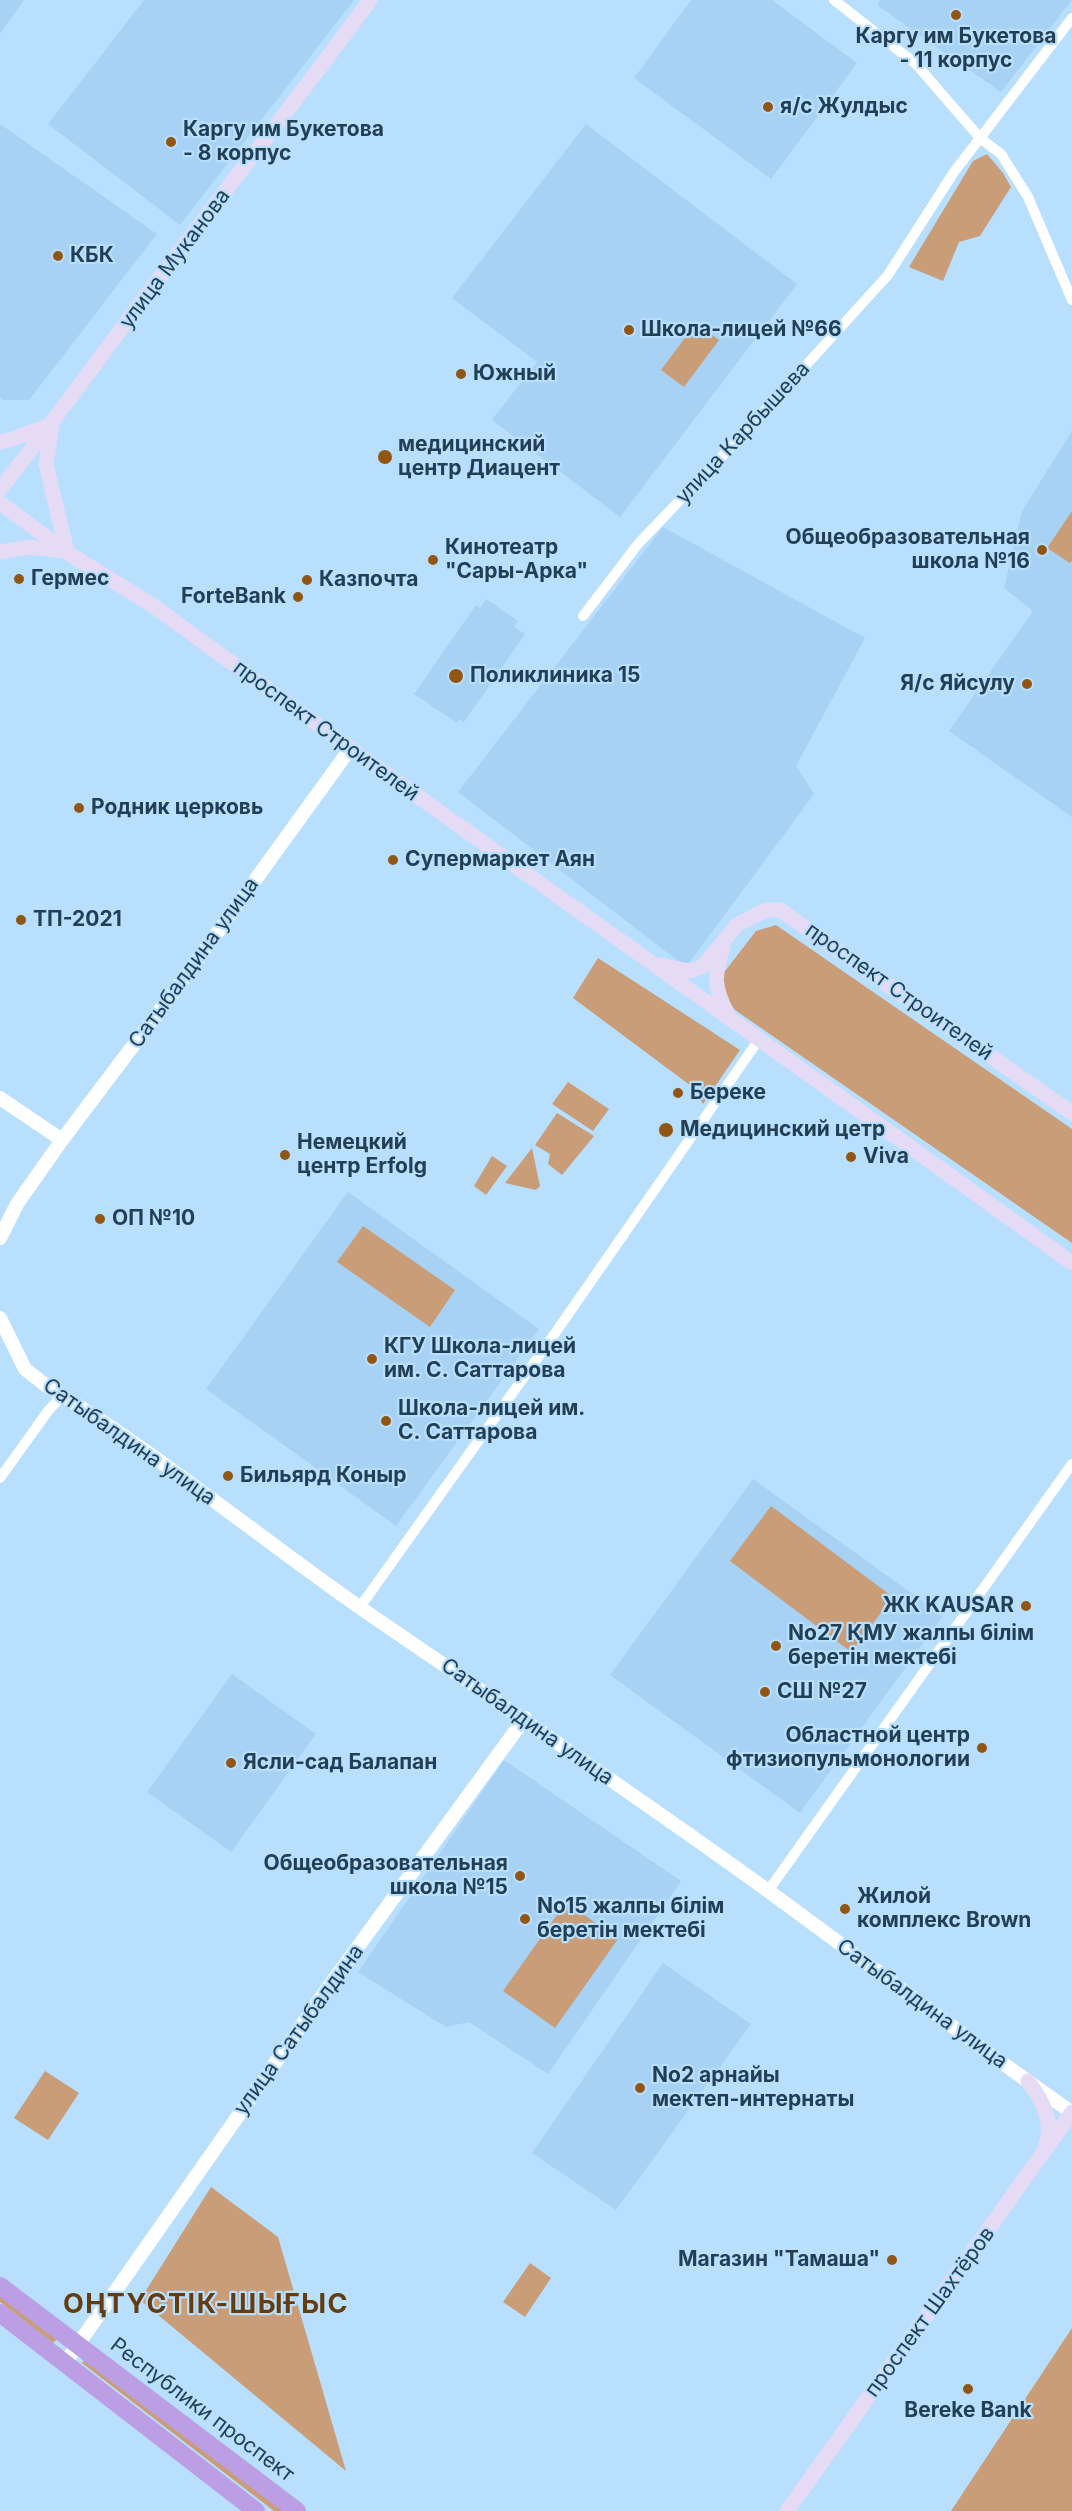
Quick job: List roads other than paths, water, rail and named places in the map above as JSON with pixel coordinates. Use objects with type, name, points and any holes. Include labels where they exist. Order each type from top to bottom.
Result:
[{"type":"highway","name":"Республики проспект","points":[[0,2286],[297,2511]]},
{"type":"highway","points":[[0,2313],[256,2511]]},
{"type":"main road","name":"улица Муканова","points":[[0,489],[52,423],[144,297],[278,125],[370,0]]},
{"type":"main road","points":[[0,441],[12,439],[52,423]]},
{"type":"main road","points":[[0,552],[30,547],[67,551],[46,464],[52,423]]},
{"type":"main road","name":"проспект Строителей","points":[[0,503],[67,551],[152,605],[350,749],[650,963],[760,1038],[1072,1263]]},
{"type":"main road","name":"проспект Строителей","points":[[650,963],[690,971],[703,966],[737,925],[765,910],[780,910],[1072,1113]]},
{"type":"main road","points":[[724,940],[715,981],[729,1018]]},
{"type":"main road","points":[[1028,2082],[1039,2097],[1049,2125],[1044,2151]]},
{"type":"main road","name":"проспект Шахтёров","points":[[787,2511],[1072,2112]]},
{"type":"street","points":[[834,0],[916,64],[980,138],[1001,154],[1028,197],[1072,300]]},
{"type":"street","name":"улица Карбышева","points":[[583,616],[638,544],[748,429],[888,275],[954,172],[1029,71],[1072,18]]},
{"type":"street","name":"Сатыбалдина улица","points":[[0,1239],[17,1204],[62,1140],[185,977],[350,749]]},
{"type":"street","points":[[360,1607],[564,1320],[760,1038]]},
{"type":"street","points":[[0,1098],[62,1140]]},
{"type":"street","name":"Сатыбалдина улица","points":[[0,1318],[24,1369],[360,1607],[525,1718],[1072,2112]]},
{"type":"street","points":[[0,1478],[48,1411],[63,1395]]},
{"type":"street","points":[[768,1891],[1072,1464]]},
{"type":"street","name":"улица Сатыбалдина","points":[[79,2345],[327,1989],[525,1718]]},
{"type":"street","name":"Республики проспект","points":[[65,2363],[79,2345]]},
{"type":"place","name":"Каргу им Букетова - 11 корпус","points":[[956,15]]},
{"type":"place","name":"я/c Жулдыс","points":[[768,107]]},
{"type":"place","name":"Каргу им Букетова - 8 корпус","points":[[171,142]]},
{"type":"place","name":"КБК","points":[[58,256]]},
{"type":"place","name":"Школа-лицей №66","points":[[629,330]]},
{"type":"place","name":"Южный","points":[[461,374]]},
{"type":"place","name":"медицинский центр Диацент","points":[[385,457]]},
{"type":"place","name":"Общеобразовательная школа №16","points":[[1042,550]]},
{"type":"place","name":"Кинотеатр \"Сары-Арка\"","points":[[433,560]]},
{"type":"place","name":"Гермес","points":[[19,579]]},
{"type":"place","name":"Казпочта","points":[[307,580]]},
{"type":"place","name":"ForteBank","points":[[298,597]]},
{"type":"place","name":"Поликлиника 15","points":[[456,676]]},
{"type":"place","name":"Я/c Яйсулу","points":[[1027,684]]},
{"type":"place","name":"Родник церковь","points":[[79,808]]},
{"type":"place","name":"Супермаркет Аян","points":[[393,860]]},
{"type":"place","name":"ТП-2021","points":[[21,920]]},
{"type":"place","name":"Береке","points":[[678,1093]]},
{"type":"place","name":"Медицинский цетр","points":[[666,1130]]},
{"type":"place","name":"Немецкий центр Erfolg","points":[[285,1155]]},
{"type":"place","name":"Viva","points":[[851,1157]]},
{"type":"place","name":"ОП №10","points":[[100,1219]]},
{"type":"place","name":"КГУ Школа-лицей им. С. Саттарова","points":[[372,1359]]},
{"type":"place","name":"Школа-лицей им. С. Саттарова","points":[[386,1421]]},
{"type":"place","name":"Бильярд Коныр","points":[[228,1476]]},
{"type":"place","name":"ЖК KAUSAR","points":[[1026,1606]]},
{"type":"place","name":"No27 ҚМУ жалпы білім беретін мектебі","points":[[776,1646]]},
{"type":"place","name":"СШ №27","points":[[765,1692]]},
{"type":"place","name":"Областной центр фтизиопульмонологии","points":[[982,1748]]},
{"type":"place","name":"Ясли-сад Балапан","points":[[231,1763]]},
{"type":"place","name":"Общеобразовательная школа №15","points":[[520,1876]]},
{"type":"place","name":"Жилой комплекс Brown","points":[[845,1909]]},
{"type":"place","name":"No15 жалпы білім беретін мектебі","points":[[525,1919]]},
{"type":"place","name":"No2 арнайы мектеп-интернаты","points":[[640,2088]]},
{"type":"place","name":"Магазин \"Тамаша\"","points":[[892,2260]]},
{"type":"place","name":"Bereke Bank","points":[[968,2389]]},
{"type":"district","name":"ОҢТҮСТІК-ШЫҒЫС","points":[[206,2305]]}]
